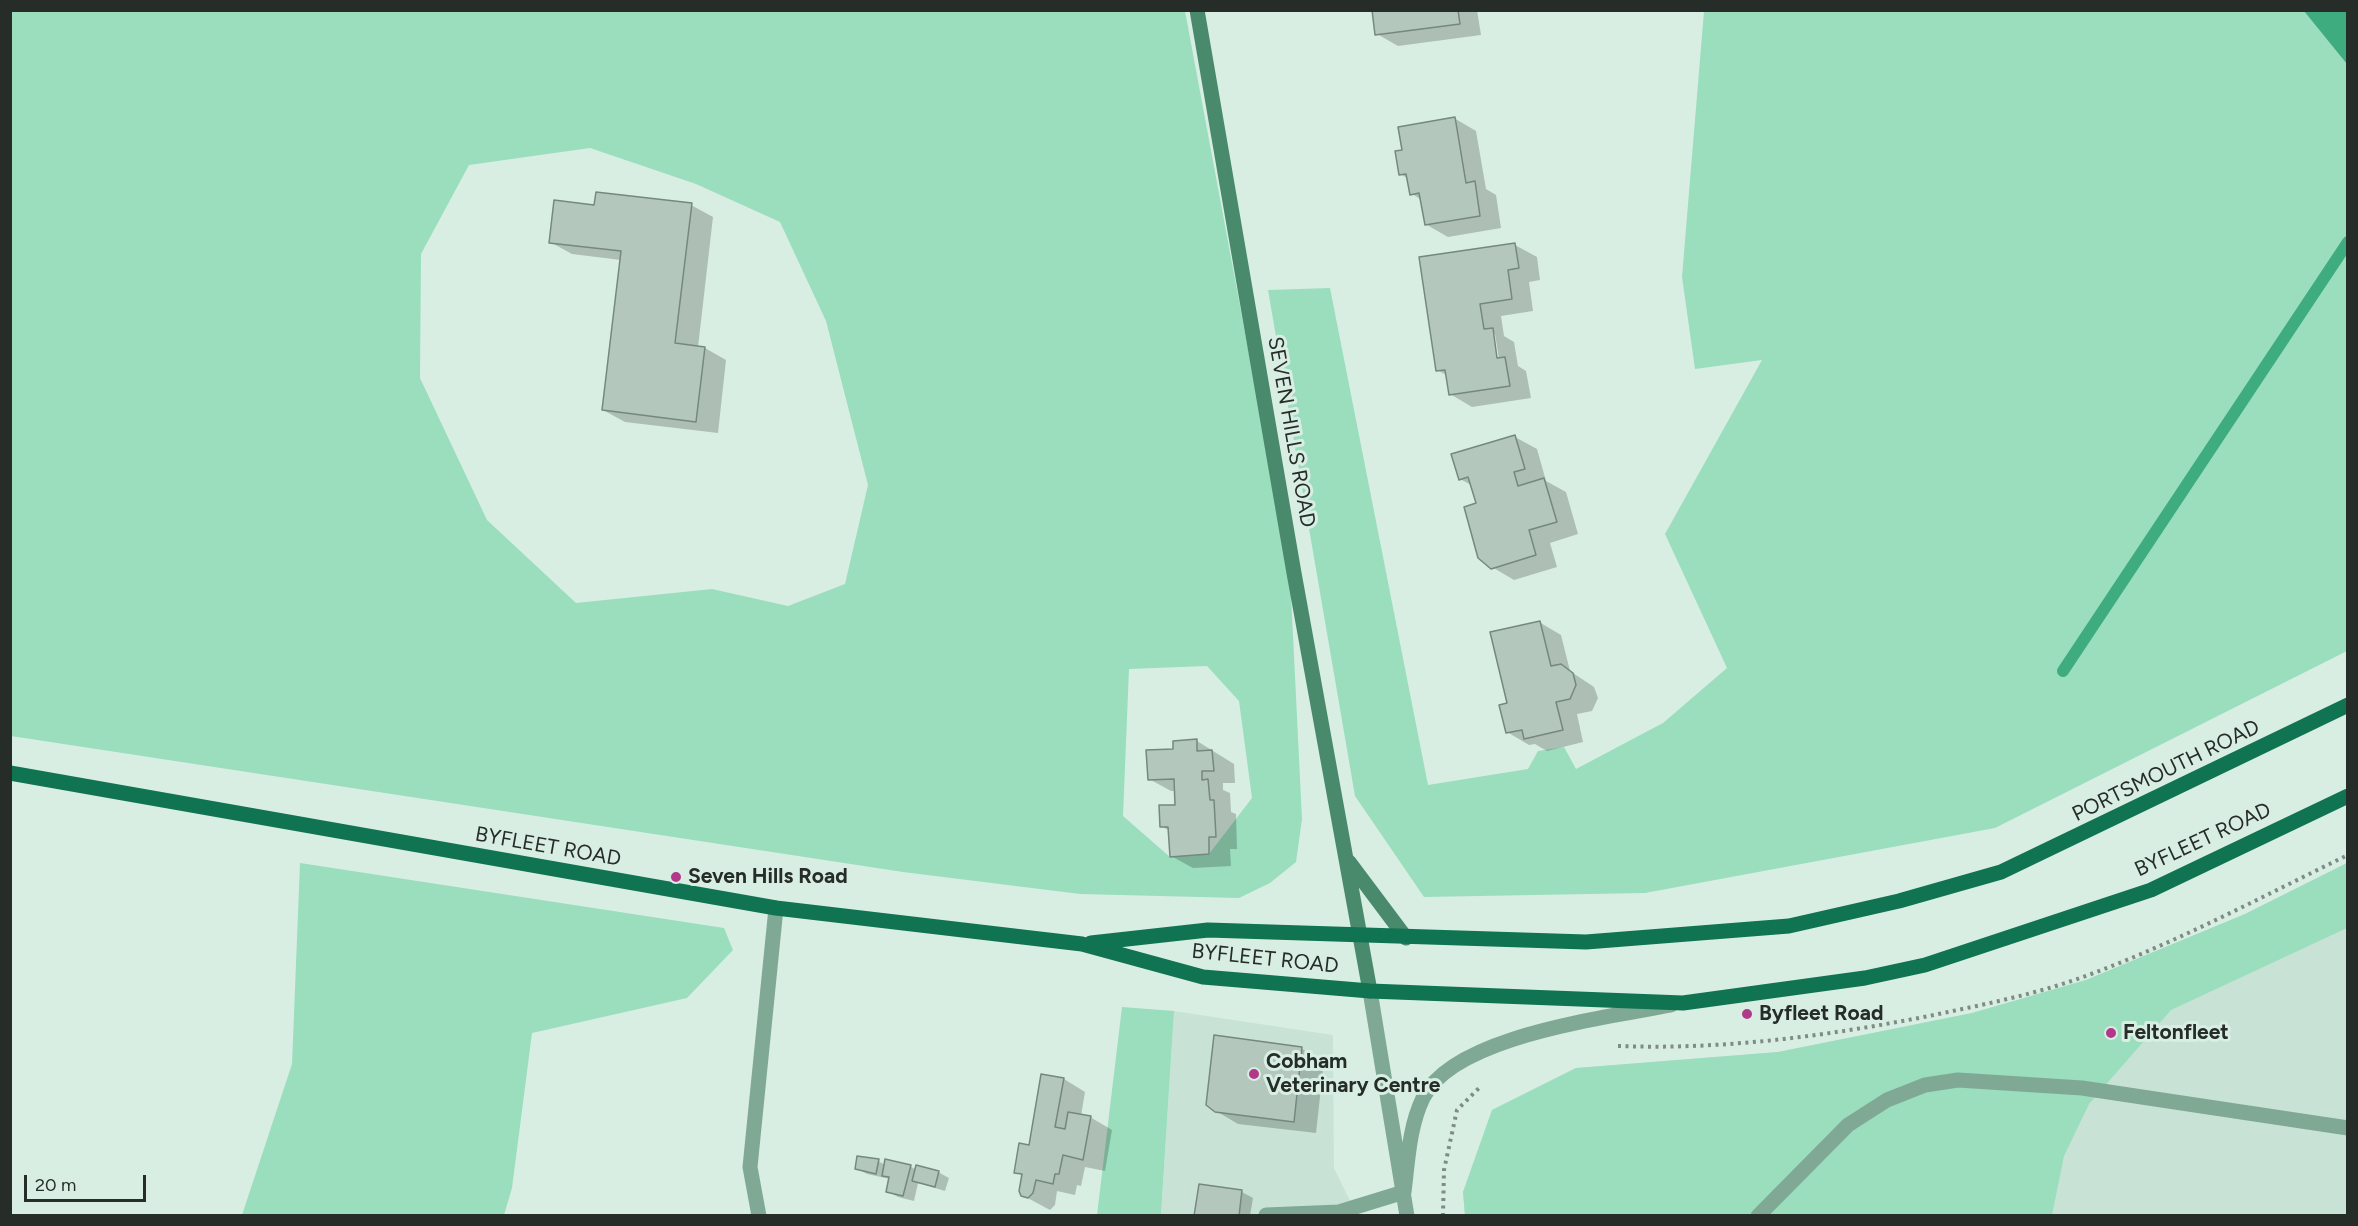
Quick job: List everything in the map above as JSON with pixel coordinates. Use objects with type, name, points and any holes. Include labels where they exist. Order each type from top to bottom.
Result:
[{"type":"main road","name":"SEVEN HILLS ROAD","points":[[1197,10],[1294,573],[1370,991]]},
{"type":"main road","name":"PORTSMOUTH ROAD","points":[[2001,872],[2348,705]]},
{"type":"main road","name":"BYFLEET ROAD","points":[[10,774],[776,908],[1082,944],[1203,977],[1370,991],[1683,1003],[1865,978],[1925,965],[2151,890],[2348,796]]},
{"type":"main road","name":"SEVEN HILLS ROAD","points":[[1348,860],[1406,938]]},
{"type":"main road","name":"BYFLEET ROAD","points":[[1082,944],[1208,930],[1586,942],[1790,926],[1899,901],[2001,872]]},
{"type":"lane","points":[[759,1215],[750,1167],[776,908]]},
{"type":"lane","points":[[1370,991],[1407,1215]]},
{"type":"lane","points":[[1404,1192],[1412,1132],[1424,1097],[1436,1080],[1454,1064],[1470,1054],[1536,1033],[1683,1003]]},
{"type":"lane","points":[[1758,1215],[1848,1125],[1887,1100],[1925,1085],[1958,1080],[2082,1088],[2348,1128]]},
{"type":"lane","points":[[1266,1215],[1339,1212],[1404,1192]]},
{"type":"path","points":[[1612,1046],[1695,1048],[1760,1042],[1886,1024],[2007,1000],[2083,977],[2168,942],[2348,855]]},
{"type":"path","points":[[1443,1215],[1444,1170],[1457,1110],[1482,1085]]},
{"type":"shaded area","points":[[10,11],[1185,11],[1290,574],[1302,819],[1296,862],[1270,883],[1239,898],[1080,894],[903,872],[11,736]],"holes":[[[590,148],[696,184],[780,222],[826,321],[868,485],[845,584],[788,606],[712,589],[576,603],[487,520],[420,378],[421,254],[469,165]],[[1207,666],[1239,701],[1252,798],[1209,854],[1170,857],[1123,816],[1129,669]]]},
{"type":"shaded area","points":[[1704,11],[2347,11],[2347,651],[1995,828],[1645,893],[1424,897],[1355,796],[1268,290],[1330,288],[1428,785],[1528,769],[1538,751],[1564,747],[1576,769],[1663,723],[1727,668],[1665,534],[1762,360],[1695,369],[1682,277]]},
{"type":"shaded area","points":[[2304,11],[2347,11],[2347,64]]},
{"type":"shaded area","points":[[300,863],[724,928],[733,950],[687,998],[532,1033],[512,1188],[504,1215],[242,1215],[292,1064]]},
{"type":"shaded area","name":"Feltonfleet","points":[[2347,863],[2347,1215],[1465,1216],[1463,1192],[1492,1110],[1576,1068],[1778,1052],[1972,1013],[2086,980],[2245,914]]},
{"type":"shaded area","name":"Feltonfleet","points":[[2347,863],[2347,928],[2171,1010],[2089,1104],[2064,1156],[2052,1215],[1465,1216],[1463,1192],[1492,1110],[1576,1068],[1778,1052],[1972,1013],[2086,980],[2245,914]]},
{"type":"shaded area","points":[[1122,1007],[1174,1011],[1161,1215],[1097,1215]]},
{"type":"shaded area","points":[[1174,1011],[1333,1035],[1334,1168],[1357,1215],[1161,1216]]},
{"type":"building","points":[[1372,10],[1458,10],[1460,24],[1375,35]]},
{"type":"building","points":[[1455,117],[1466,183],[1475,181],[1480,216],[1425,225],[1419,193],[1410,195],[1406,174],[1399,175],[1395,151],[1402,150],[1398,127]]},
{"type":"building","points":[[596,192],[692,203],[675,343],[705,347],[696,422],[602,410],[621,251],[549,243],[554,200],[594,205]]},
{"type":"building","points":[[1515,243],[1519,268],[1508,270],[1512,299],[1480,304],[1484,329],[1493,328],[1497,358],[1505,357],[1510,386],[1449,395],[1445,370],[1436,371],[1419,257]]},
{"type":"building","points":[[1515,435],[1525,469],[1514,472],[1518,486],[1544,478],[1557,522],[1529,530],[1536,555],[1491,569],[1478,558],[1464,507],[1476,503],[1468,477],[1459,480],[1451,454]]},
{"type":"building","points":[[1540,621],[1551,666],[1561,664],[1573,673],[1576,685],[1570,699],[1556,702],[1563,730],[1524,739],[1522,730],[1506,733],[1499,705],[1507,703],[1490,632]]},
{"type":"building","points":[[1197,739],[1197,751],[1212,750],[1214,771],[1202,771],[1202,780],[1208,779],[1210,800],[1214,800],[1216,837],[1209,837],[1209,854],[1170,857],[1168,827],[1160,827],[1159,805],[1175,805],[1174,779],[1148,780],[1146,750],[1173,749],[1173,741]]},
{"type":"building","name":"Cobham Veterinary Centre","points":[[1214,1035],[1302,1047],[1294,1122],[1215,1112],[1206,1105]]},
{"type":"building","points":[[1041,1074],[1064,1078],[1055,1127],[1065,1129],[1068,1112],[1091,1116],[1083,1160],[1063,1155],[1059,1174],[1055,1174],[1053,1184],[1036,1180],[1033,1193],[1028,1198],[1021,1196],[1019,1191],[1022,1174],[1014,1173],[1019,1143],[1029,1145]]},
{"type":"building","points":[[857,1156],[879,1159],[876,1174],[855,1169]]},
{"type":"building","points":[[885,1159],[911,1165],[903,1196],[886,1192],[889,1177],[882,1176]]},
{"type":"building","points":[[916,1165],[939,1171],[935,1187],[912,1181]]},
{"type":"building","points":[[1199,1184],[1242,1190],[1239,1216],[1194,1216]]},
{"type":"waterway","points":[[2063,671],[2348,242]]},
{"type":"place","name":"Seven Hills Road","points":[[676,877]]},
{"type":"place","name":"Byfleet Road","points":[[1747,1014]]},
{"type":"place","name":"Feltonfleet","points":[[2111,1033]]},
{"type":"place","name":"Cobham Veterinary Centre","points":[[1254,1074]]}]
